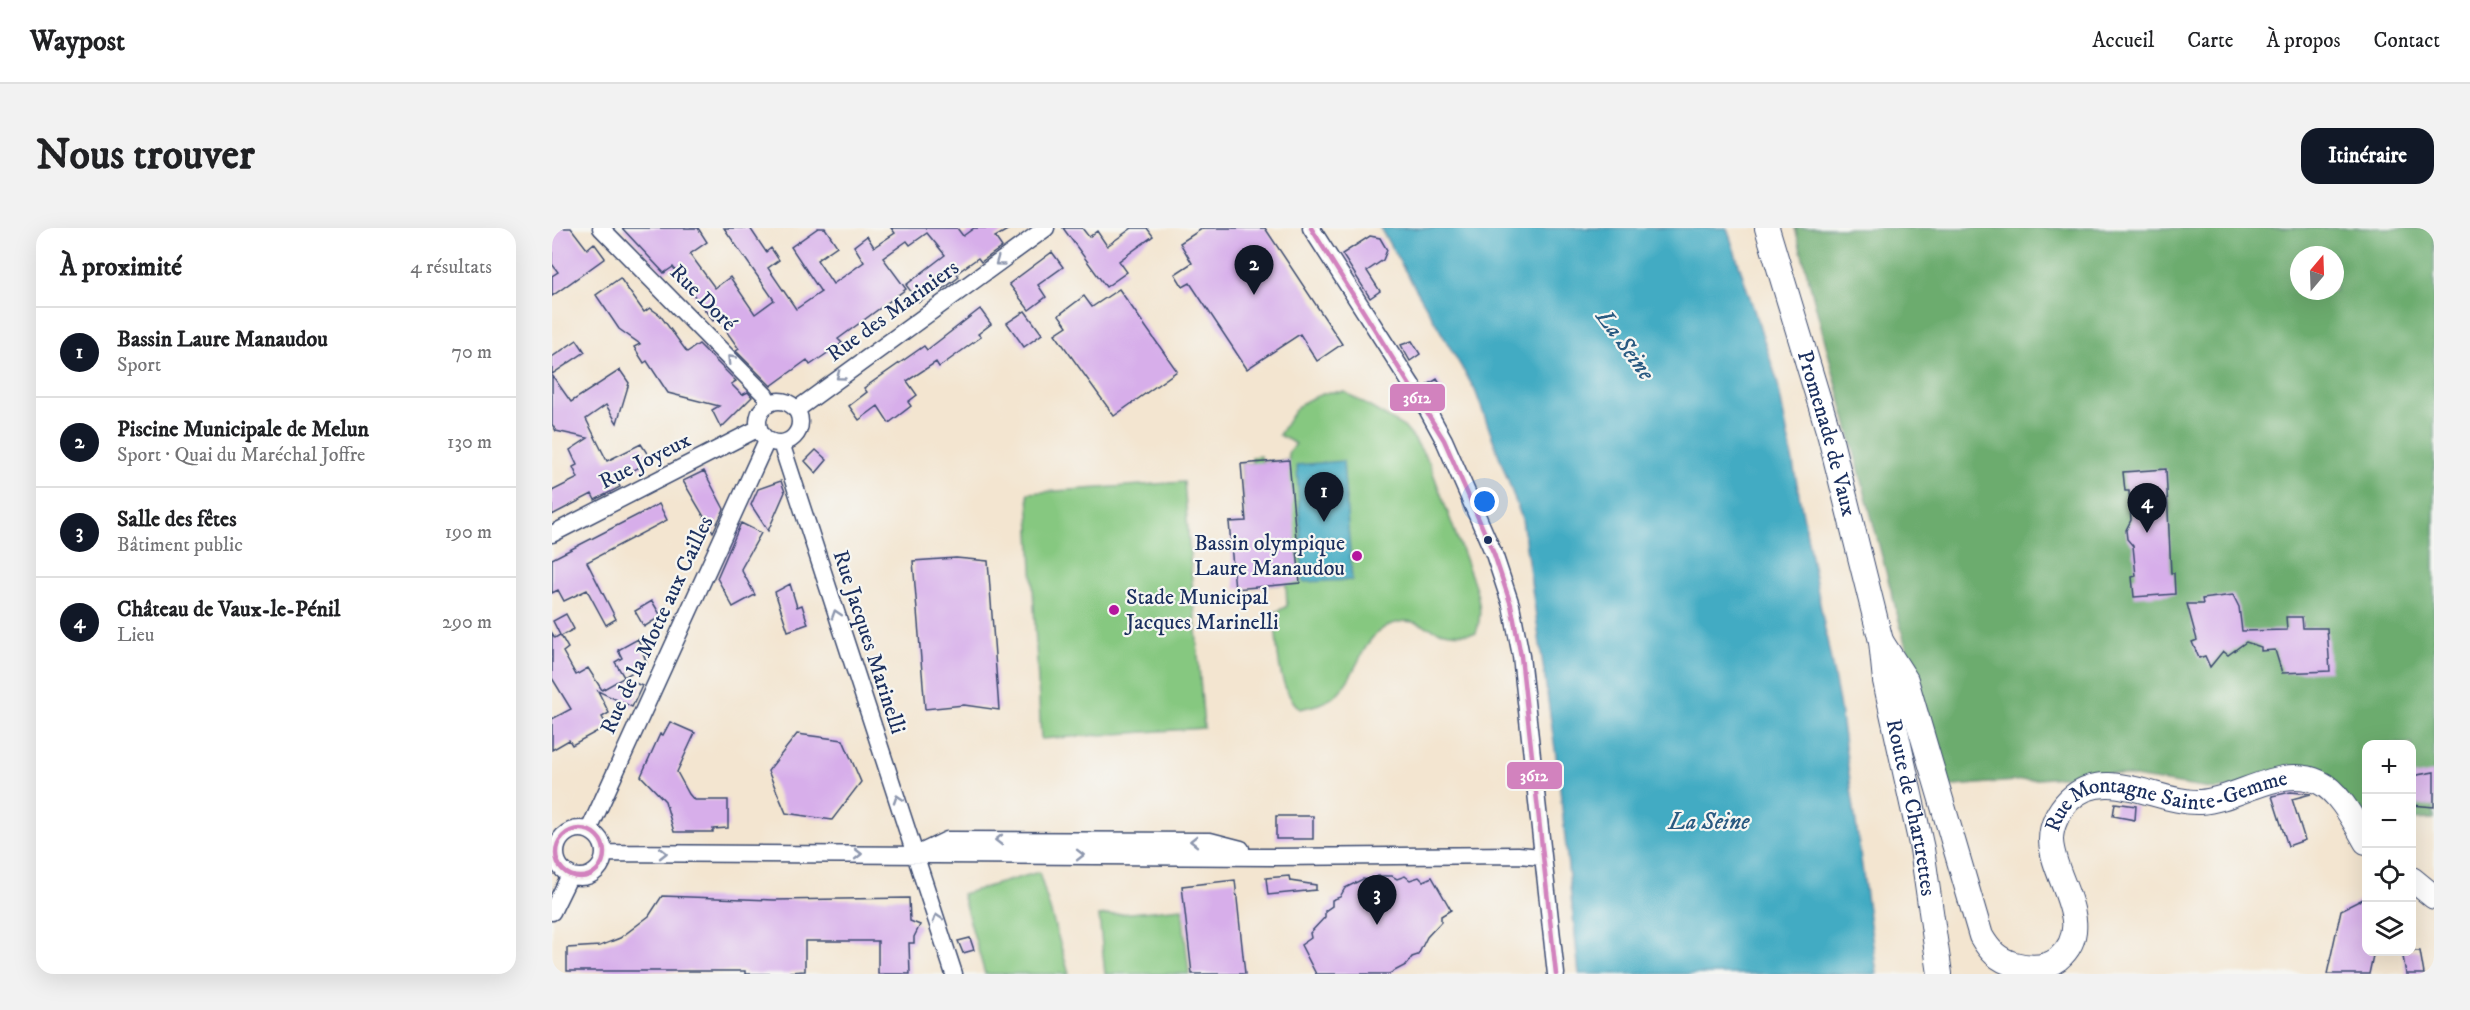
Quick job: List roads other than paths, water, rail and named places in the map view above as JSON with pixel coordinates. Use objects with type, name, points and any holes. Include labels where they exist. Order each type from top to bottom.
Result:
[{"type":"street","name":"Rue Doré","points":[[601,228],[721,348],[765,395],[769,404]]},
{"type":"street","name":"Rue des Mariniers","points":[[796,410],[1046,228]]},
{"type":"street","points":[[1311,228],[1427,409],[1494,554],[1511,605],[1521,656],[1556,974]]},
{"type":"street","name":"Promenade de Vaux","points":[[1767,228],[1830,437],[1881,641]]},
{"type":"street","points":[[785,402],[796,410],[800,423],[794,438],[769,437],[759,414],[769,404],[785,402]]},
{"type":"street","name":"Rue Joyeux","points":[[552,534],[769,437]]},
{"type":"street","name":"Rue de la Motte aux Cailles","points":[[589,830],[769,437]]},
{"type":"street","name":"Rue Jacques Marinelli","points":[[769,437],[916,855],[954,974]]},
{"type":"street","name":"Rue Montagne Sainte-Gemme","points":[[1881,641],[1906,680],[1981,936],[1994,954],[2010,963],[2031,968],[2043,966],[2062,955],[2070,944],[2074,917],[2053,853],[2051,839],[2055,821],[2063,807],[2076,794],[2089,789],[2126,787],[2175,800],[2198,802],[2218,800],[2267,782],[2304,778],[2319,782],[2330,790],[2362,835]]},
{"type":"street","name":"Route de Chartrettes","points":[[1881,641],[1885,681],[1922,849],[1940,974]]},
{"type":"street","points":[[573,830],[589,830],[600,839],[604,852],[599,867],[586,876],[570,875],[560,866],[555,844],[573,830]]},
{"type":"street","points":[[604,852],[916,855],[947,840],[1210,841],[1272,857],[1518,855],[1542,857]]},
{"type":"street","points":[[552,912],[570,875]]},
{"type":"street","points":[[2416,882],[2434,897]]},
{"type":"water","name":"La Seine","points":[[1380,228],[1727,228],[1777,380],[1839,702],[1877,974],[1579,974],[1558,770],[1522,519],[1475,390]]},
{"type":"water","points":[[1343,461],[1352,580],[1303,582],[1297,465]]},
{"type":"place","name":"Piscine Municipale de Melun","points":[[1254,295]]},
{"type":"place","name":"Bassin Laure Manaudou","points":[[1324,522]]},
{"type":"place","name":"Château de Vaux-le-Pénil","points":[[2147,533]]},
{"type":"place","name":"Bassin olympique Laure Manaudou","points":[[1357,556]]},
{"type":"place","name":"Stade Municipal Jacques Marinelli","points":[[1114,610]]},
{"type":"place","name":"Salle des fêtes","points":[[1377,925]]}]
